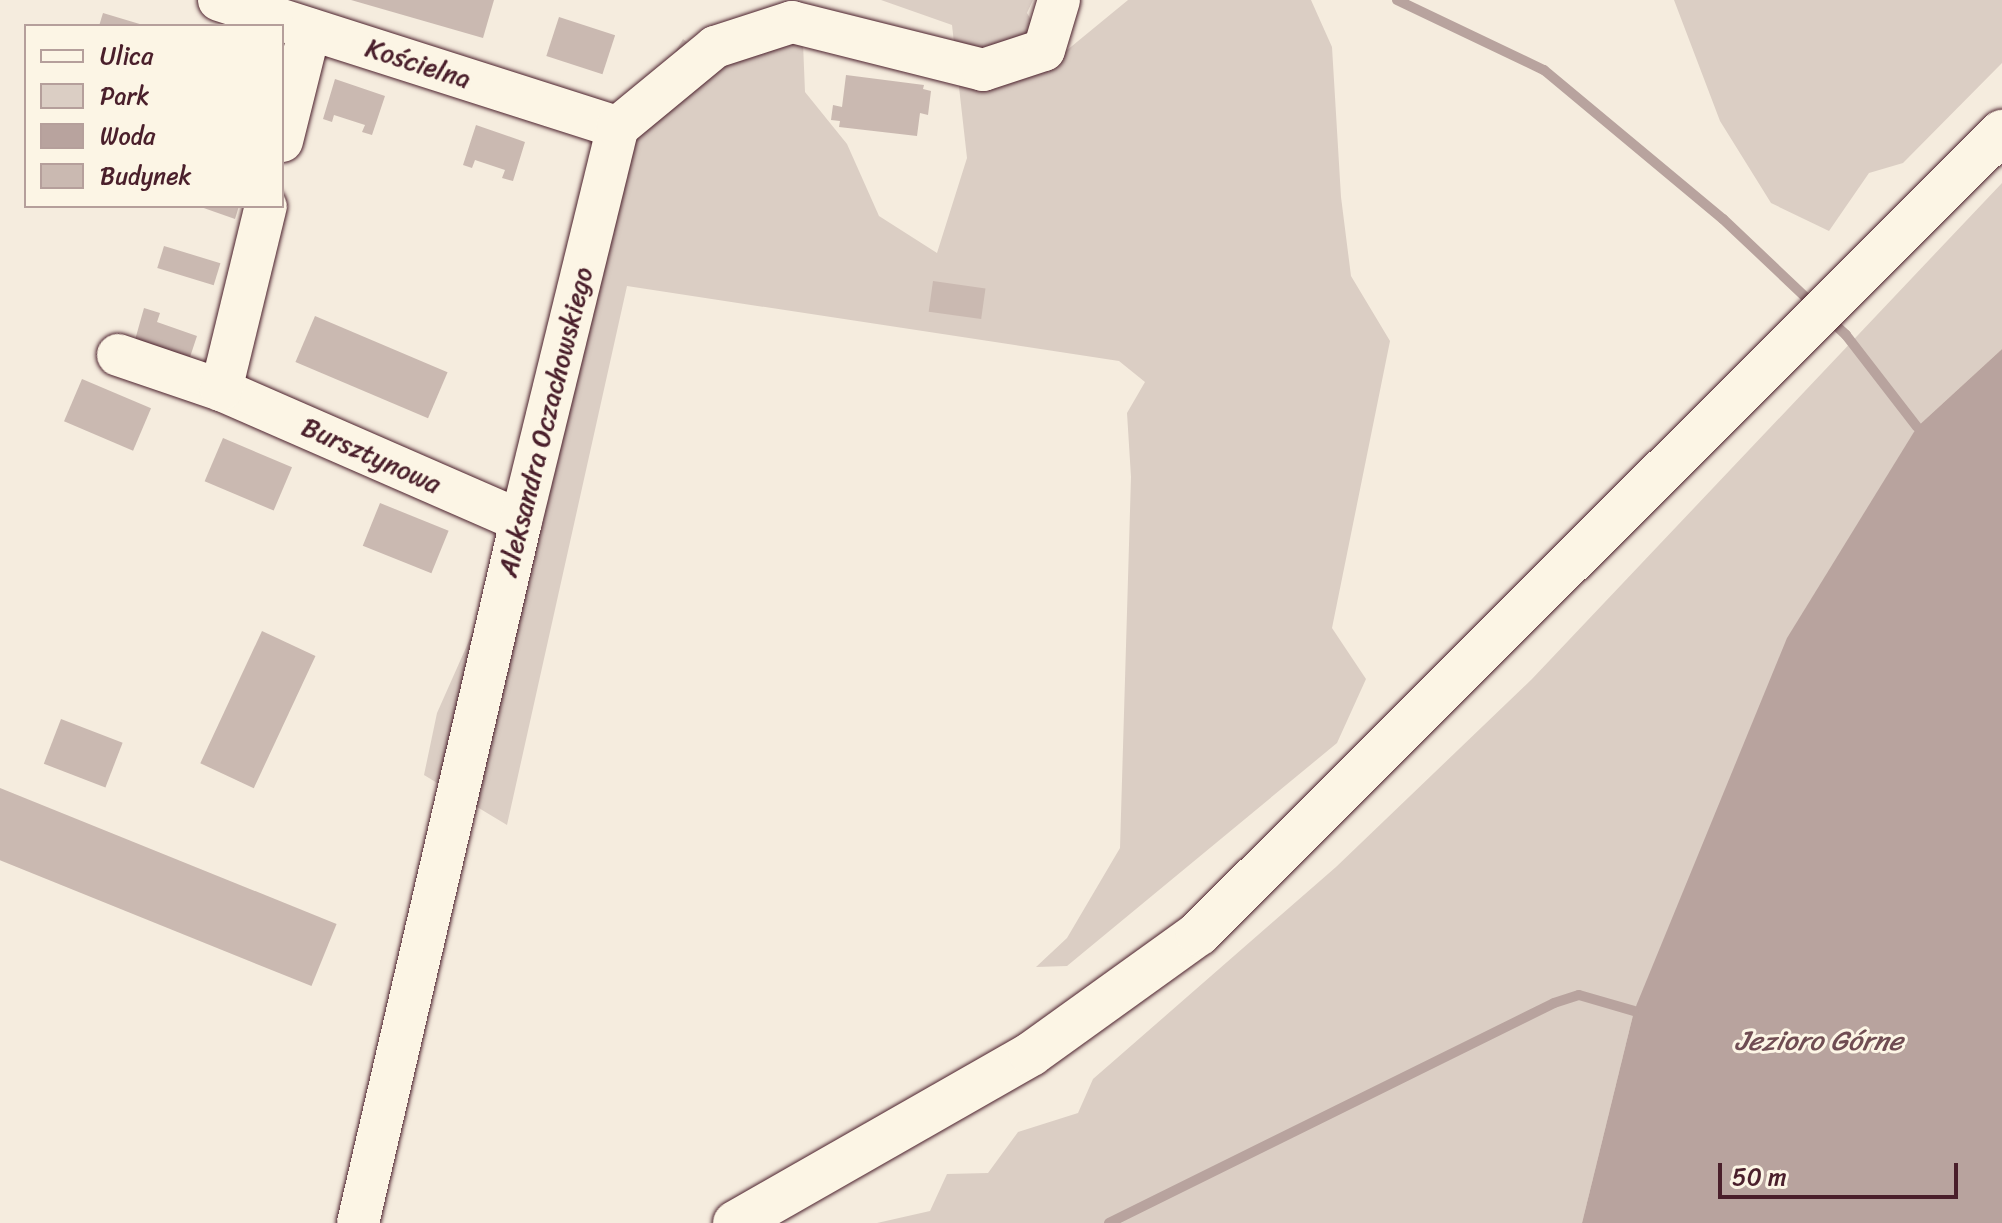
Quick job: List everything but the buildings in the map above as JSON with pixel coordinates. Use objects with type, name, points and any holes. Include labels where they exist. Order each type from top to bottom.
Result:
[{"type":"main road","points":[[735,1223],[1031,1054],[1198,934],[2002,132]]},
{"type":"street","name":"Kościelna","points":[[219,0],[618,127]]},
{"type":"street","points":[[618,127],[715,47],[792,22],[983,70],[1044,50],[1059,0]]},
{"type":"street","points":[[284,133],[310,29]]},
{"type":"street","name":"Aleksandra Oczachowskiego","points":[[358,1223],[521,521],[618,127]]},
{"type":"street","points":[[221,390],[266,208]]},
{"type":"street","name":"Bursztynowa","points":[[118,355],[221,390],[521,521]]},
{"type":"green space","points":[[881,0],[1033,0],[1027,13],[1055,60],[1128,0],[1311,0],[1332,47],[1341,197],[1351,276],[1390,341],[1332,628],[1366,679],[1337,743],[1067,966],[1036,967],[1067,938],[1120,848],[1131,477],[1127,413],[1145,382],[1119,361],[627,286],[507,825],[424,775],[437,713],[488,598],[631,124],[683,39],[721,68],[779,23],[803,43],[805,92],[847,144],[879,216],[937,253],[967,158],[952,25]]},
{"type":"green space","points":[[1674,0],[2002,0],[2002,63],[1903,163],[1869,173],[1829,231],[1771,203],[1720,121]]},
{"type":"green space","points":[[2002,183],[2002,349],[1917,427],[1634,1011],[1582,1223],[877,1223],[930,1211],[947,1174],[988,1173],[1018,1132],[1078,1113],[1093,1079],[1336,867],[1532,679]]},
{"type":"water","name":"Jezioro Górne","points":[[2002,349],[2002,1223],[1582,1223],[1634,1011],[1787,638],[1917,427]]},
{"type":"waterway","points":[[1397,0],[1544,70],[1723,219],[1815,306]]},
{"type":"waterway","points":[[1830,320],[1846,335],[1917,427]]},
{"type":"waterway","points":[[1109,1223],[1554,1003],[1579,995],[1634,1011]]}]
